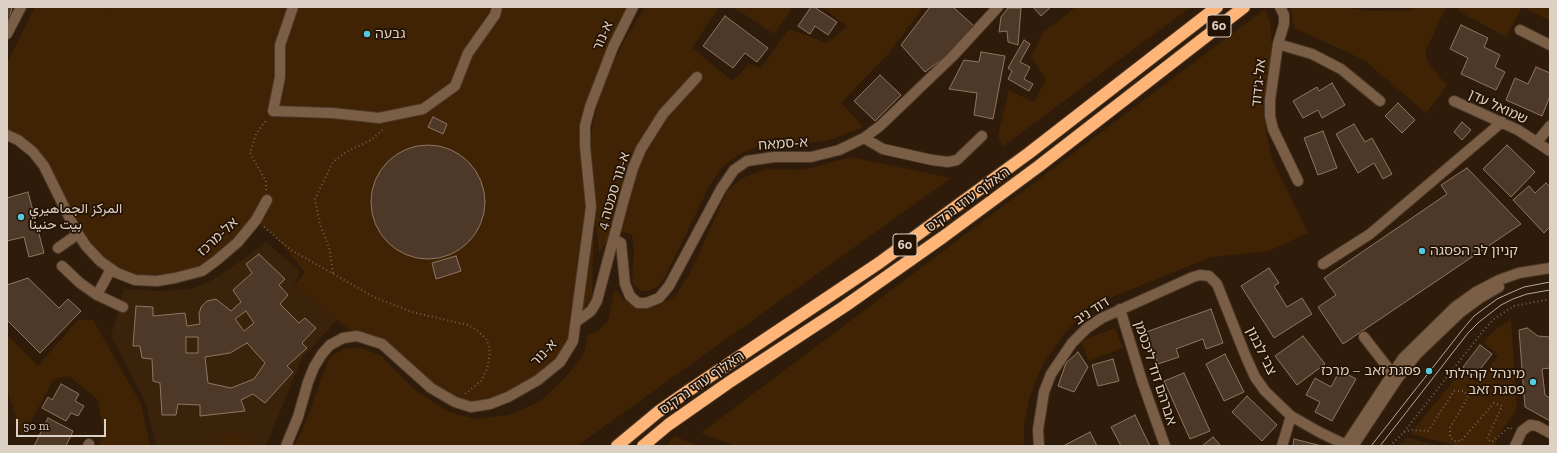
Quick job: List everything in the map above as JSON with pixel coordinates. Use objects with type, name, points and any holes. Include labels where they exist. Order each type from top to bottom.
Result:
[{"type":"highway","name":"האלוף עוזי נרקיס","points":[[617,446],[658,412],[688,391],[880,263],[1029,153],[1217,7]]},
{"type":"highway","name":"האלוף עוזי נרקיס","points":[[643,446],[668,425],[728,383],[845,306],[949,233],[1039,166],[1244,7]]},
{"type":"street","points":[[7,34],[21,7]]},
{"type":"street","points":[[293,7],[280,45],[280,78],[273,112],[332,113],[379,118],[424,109],[454,86],[468,53],[495,15],[497,7]]},
{"type":"street","name":"א-נור","points":[[286,446],[298,417],[314,367],[330,345],[343,338],[357,336],[382,344],[431,388],[455,402],[471,407],[490,404],[508,397],[538,380],[560,362],[573,341],[591,207],[585,146],[585,126],[590,107],[613,47],[633,7]]},
{"type":"street","name":"א-סמאח","points":[[614,239],[621,243],[625,284],[630,296],[638,303],[646,303],[659,298],[669,286],[721,189],[734,170],[747,161],[774,157],[811,157],[839,150],[864,138],[880,126],[953,56],[998,7]]},
{"type":"street","name":"אל-ג'דוד","points":[[1280,7],[1284,15],[1284,24],[1278,44],[1270,100],[1270,116],[1273,129],[1298,181]]},
{"type":"street","points":[[1520,30],[1550,45]]},
{"type":"street","points":[[1278,44],[1312,54],[1341,69],[1380,102]]},
{"type":"street","name":"א-נור סמטה 4","points":[[577,320],[591,311],[597,301],[633,168],[641,149],[663,114],[697,77]]},
{"type":"street","name":"שמואל עדן","points":[[1454,101],[1518,130],[1550,151]]},
{"type":"street","points":[[1323,264],[1370,234],[1502,122]]},
{"type":"street","points":[[1537,142],[1550,126]]},
{"type":"street","name":"אל-מרכז","points":[[7,135],[18,140],[33,152],[44,166],[78,234],[86,246],[100,261],[111,269],[135,280],[157,281],[202,271],[238,242],[256,220],[267,200]]},
{"type":"street","points":[[864,138],[883,148],[932,160],[948,162],[957,160],[982,136]]},
{"type":"street","points":[[58,248],[78,234]]},
{"type":"street","points":[[62,266],[80,283],[97,295],[123,307]]},
{"type":"street","points":[[97,295],[111,269]]},
{"type":"street","points":[[1348,446],[1392,373],[1424,337],[1467,298],[1499,280],[1519,273],[1546,269]]},
{"type":"street","points":[[1348,446],[1408,365],[1450,322],[1480,298],[1520,278],[1546,269]]},
{"type":"street","name":"צבי לבנון","points":[[1209,276],[1217,284],[1246,357],[1255,377],[1265,391],[1291,416],[1348,446]]},
{"type":"street","name":"דוד ניב","points":[[1039,446],[1038,430],[1044,392],[1051,374],[1060,357],[1087,328],[1120,309],[1193,277],[1209,276]]},
{"type":"street","name":"אברהם דוד ליכטמן","points":[[1120,309],[1142,381],[1165,446]]},
{"type":"street","points":[[1364,337],[1392,373]]},
{"type":"street","points":[[1282,446],[1291,416]]},
{"type":"street","points":[[1515,446],[1520,434],[1530,425],[1550,433]]},
{"type":"path","points":[[267,200],[266,181],[250,153],[256,134],[273,112]]},
{"type":"path","points":[[333,273],[329,247],[320,225],[315,199],[333,162],[346,152],[371,140],[387,127]]},
{"type":"path","points":[[256,220],[291,250],[376,298],[412,312],[468,325],[478,331],[486,340],[490,353],[487,369],[481,382],[455,402]]},
{"type":"path","points":[[1390,446],[1404,432],[1494,319],[1514,306],[1550,299]]},
{"type":"path","points":[[1404,432],[1411,430],[1428,431],[1454,391],[1464,391],[1468,397],[1450,428],[1450,436],[1454,441],[1461,441],[1494,402],[1502,406],[1487,440],[1492,442],[1509,427],[1520,434]]},
{"type":"shaded area","points":[[35,7],[107,7],[111,9],[112,7],[637,7],[626,20],[604,82],[626,37],[645,7],[719,7],[692,48],[733,81],[749,64],[761,68],[789,29],[827,43],[847,26],[822,7],[923,7],[889,53],[841,103],[864,127],[827,141],[760,145],[740,154],[722,167],[709,187],[666,275],[659,285],[649,291],[641,291],[632,283],[634,251],[632,235],[615,230],[599,253],[588,149],[598,100],[592,116],[587,147],[594,219],[592,297],[558,356],[529,381],[490,404],[471,407],[437,392],[401,361],[357,336],[294,285],[305,272],[274,235],[260,224],[266,201],[230,249],[202,271],[175,278],[117,273],[95,256],[33,152],[7,135],[7,63]]},
{"type":"shaded area","points":[[733,7],[793,7],[774,34]]},
{"type":"shaded area","points":[[1076,7],[1191,7],[1002,147],[998,135],[1009,90],[1034,102],[1046,79],[1031,57],[1043,32]]},
{"type":"shaded area","points":[[1290,7],[1344,7],[1371,11],[1412,10],[1416,7],[1446,7],[1425,52],[1429,65],[1447,85],[1426,113],[1364,60],[1294,28]]},
{"type":"shaded area","points":[[1460,7],[1522,7],[1506,37],[1458,11]]},
{"type":"shaded area","points":[[1528,7],[1550,7],[1550,21],[1527,9]]},
{"type":"shaded area","points":[[1265,9],[1270,22],[1273,51],[1267,92],[1266,131],[1272,159],[1308,233],[1269,251],[1211,257],[1090,306],[1064,334],[1043,364],[1030,396],[1024,424],[1024,443],[1021,446],[735,446],[701,433]]},
{"type":"shaded area","points":[[851,157],[951,178],[577,446],[294,446],[304,426],[329,358],[343,349],[358,347],[380,355],[415,390],[449,412],[477,419],[508,415],[539,402],[565,378],[584,354],[588,334],[596,332],[608,321],[615,289],[624,300],[637,308],[656,306],[674,297],[690,273],[727,191],[742,178],[766,169],[803,170]]},
{"type":"shaded area","points":[[266,242],[300,271],[294,285],[337,320],[302,358],[266,446],[156,446],[146,403],[111,336],[124,289],[158,291],[192,289],[212,280]]},
{"type":"shaded area","points":[[1511,319],[1517,409],[1497,437],[1495,446],[1458,446],[1410,434],[1460,373],[1476,381],[1498,356],[1483,342],[1495,330]]},
{"type":"shaded area","points":[[78,320],[93,320],[141,404],[150,446],[98,446],[104,435],[98,400],[69,376],[54,379],[22,438],[7,389],[7,334],[38,366]]},
{"type":"shaded area","points":[[1115,328],[1123,348],[1089,361],[1081,341]]},
{"type":"shaded area","points":[[226,431],[259,446],[219,446]]},
{"type":"shaded area","points":[[674,436],[700,446],[666,446]]},
{"type":"shaded area","points":[[1407,437],[1438,446],[1397,446]]},
{"type":"building","points":[[7,7],[12,7],[8,25],[7,24]]},
{"type":"building","points":[[811,7],[814,7],[837,22],[828,35],[815,26],[810,34],[798,26]]},
{"type":"building","points":[[930,7],[953,7],[974,26],[958,47],[925,72],[901,45]]},
{"type":"building","points":[[1033,7],[1051,7],[1041,16]]},
{"type":"building","points":[[1008,8],[1021,8],[1018,45],[1008,42],[1007,31],[999,32],[1001,17]]},
{"type":"building","points":[[725,16],[768,48],[757,62],[745,53],[733,68],[703,46]]},
{"type":"building","points":[[1461,25],[1488,38],[1484,47],[1500,55],[1495,67],[1505,72],[1496,90],[1461,74],[1468,58],[1450,49]]},
{"type":"building","points":[[1024,40],[1030,44],[1020,62],[1030,67],[1024,79],[1033,84],[1029,91],[1008,79],[1012,71],[1008,68]]},
{"type":"building","points":[[981,52],[1005,56],[993,119],[974,115],[977,93],[949,89],[964,60],[979,62]]},
{"type":"building","points":[[1536,67],[1550,73],[1550,96],[1542,116],[1506,100],[1515,78],[1528,84]]},
{"type":"building","points":[[880,75],[901,95],[875,121],[854,101]]},
{"type":"building","points":[[1332,83],[1345,105],[1322,118],[1318,110],[1303,118],[1293,101],[1317,87],[1319,91]]},
{"type":"building","points":[[1398,103],[1415,120],[1402,133],[1385,116]]},
{"type":"building","points":[[433,117],[447,124],[443,134],[428,127]]},
{"type":"building","points":[[1462,122],[1471,130],[1462,140],[1454,132]]},
{"type":"building","points":[[1354,124],[1365,142],[1372,138],[1392,174],[1383,179],[1374,163],[1358,173],[1336,134]]},
{"type":"building","points":[[1323,131],[1337,168],[1318,175],[1304,138]]},
{"type":"building","points":[[428,145],[439,146],[450,150],[468,162],[480,180],[484,191],[484,213],[480,224],[468,242],[450,254],[439,258],[428,259],[417,258],[406,254],[388,242],[376,224],[372,213],[371,202],[372,191],[376,180],[388,162],[406,150],[417,146]]},
{"type":"building","points":[[1507,145],[1535,172],[1511,197],[1483,169]]},
{"type":"building","name":"קניון לב הפסגה","points":[[1467,168],[1521,224],[1343,344],[1318,307],[1336,295],[1324,278],[1447,194],[1441,185]]},
{"type":"building","points":[[1546,183],[1550,187],[1550,227],[1544,233],[1513,200],[1529,186],[1535,193]]},
{"type":"building","name":"المركز الجماهيري بيت حنينا","points":[[28,192],[44,253],[29,257],[24,237],[7,241],[7,198]]},
{"type":"building","points":[[259,254],[285,279],[279,285],[288,295],[280,304],[299,323],[305,318],[316,328],[302,343],[307,348],[287,366],[293,372],[265,403],[253,394],[241,400],[245,411],[200,416],[200,405],[178,404],[176,415],[162,415],[160,383],[153,381],[152,359],[142,358],[140,346],[133,346],[136,306],[153,307],[153,316],[185,313],[187,326],[200,324],[199,314],[201,307],[207,301],[216,299],[231,311],[241,302],[233,290],[252,273],[246,264]],"holes":[[[246,311],[254,323],[244,331],[235,319]],[[186,337],[198,337],[198,353],[186,353]],[[247,343],[265,363],[254,379],[231,388],[208,383],[205,357],[230,353]]]},
{"type":"building","points":[[456,256],[461,271],[436,279],[432,263]]},
{"type":"building","points":[[1269,268],[1279,283],[1274,286],[1287,307],[1302,298],[1312,314],[1274,338],[1241,286]]},
{"type":"building","points":[[28,278],[59,308],[68,299],[81,311],[40,353],[7,320],[7,285]]},
{"type":"building","points":[[1211,309],[1223,343],[1206,349],[1203,339],[1176,349],[1179,357],[1158,364],[1146,332]]},
{"type":"building","name":"מינהל קהילתי פסגת זאב","points":[[1527,328],[1538,336],[1550,337],[1550,368],[1542,369],[1545,395],[1550,398],[1550,421],[1525,407],[1519,330]]},
{"type":"building","points":[[1303,336],[1325,364],[1297,385],[1275,356]]},
{"type":"building","points":[[1480,345],[1492,354],[1475,376],[1463,367]]},
{"type":"building","points":[[1078,352],[1088,367],[1074,392],[1058,386],[1066,363]]},
{"type":"building","points":[[1225,354],[1244,392],[1224,401],[1206,364]]},
{"type":"building","points":[[1113,359],[1119,381],[1098,386],[1092,365]]},
{"type":"building","points":[[1340,370],[1356,379],[1332,421],[1315,412],[1320,402],[1306,395],[1315,378],[1331,387]]},
{"type":"building","points":[[1184,373],[1210,431],[1190,439],[1164,381]]},
{"type":"building","points":[[61,384],[79,394],[75,401],[84,406],[78,416],[71,413],[66,421],[42,408],[48,397],[52,400]]},
{"type":"building","points":[[1247,396],[1277,425],[1262,441],[1232,412]]},
{"type":"building","points":[[1135,415],[1150,446],[1121,446],[1111,427]]},
{"type":"building","points":[[48,418],[73,431],[66,446],[34,446]]},
{"type":"building","points":[[1090,432],[1097,446],[1065,446],[1065,445]]},
{"type":"building","points":[[1213,437],[1221,446],[1202,446]]},
{"type":"building","points":[[1294,439],[1322,446],[1293,446]]},
{"type":"tram line","points":[[1371,446],[1474,316],[1497,299],[1510,293],[1524,287],[1550,282]]},
{"type":"tram line","points":[[1380,446],[1468,333],[1479,322],[1501,305],[1513,299],[1527,294],[1550,290]]},
{"type":"place","name":"גבעה","points":[[367,34]]},
{"type":"place","name":"المركز الجماهيري بيت حنينا","points":[[21,217]]},
{"type":"place","name":"קניון לב הפסגה","points":[[1422,251]]},
{"type":"place","name":"פסגת זאב – מרכז","points":[[1429,371]]},
{"type":"place","name":"מינהל קהילתי פסגת זאב","points":[[1533,382]]}]
